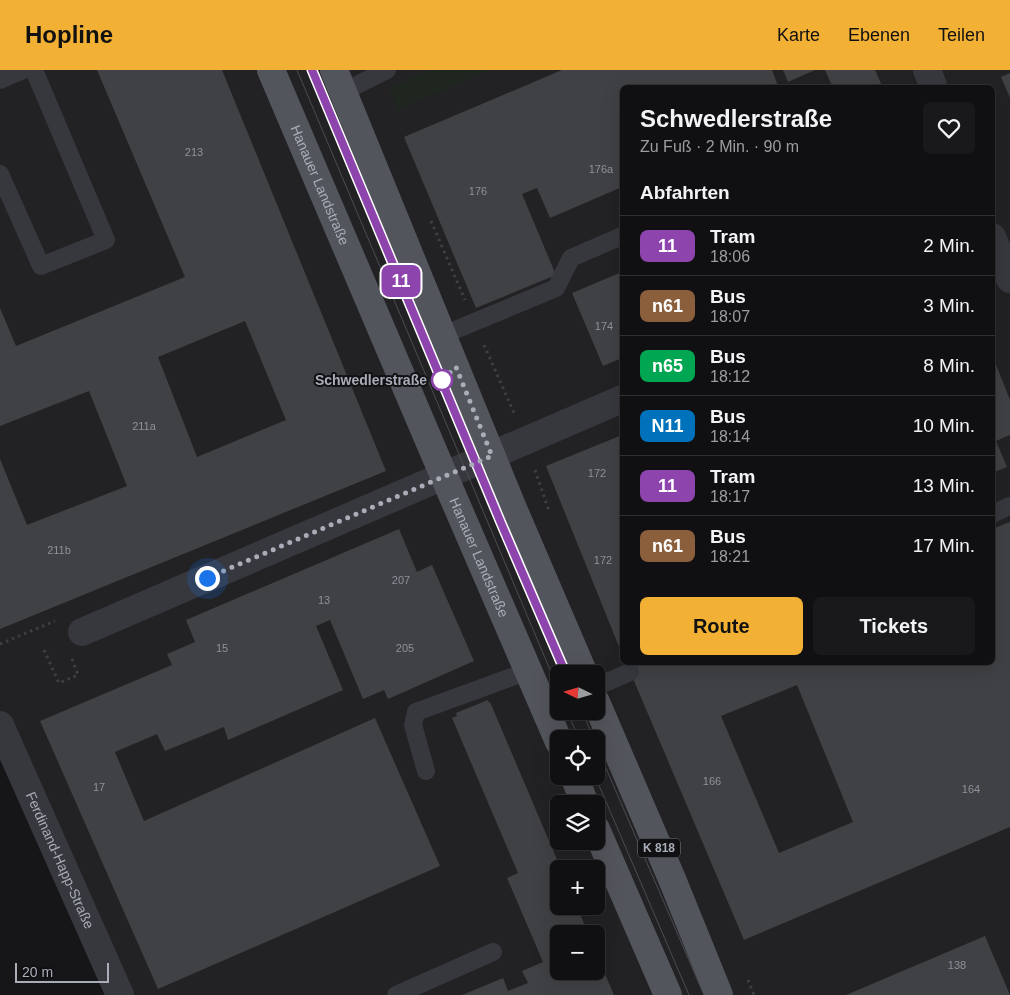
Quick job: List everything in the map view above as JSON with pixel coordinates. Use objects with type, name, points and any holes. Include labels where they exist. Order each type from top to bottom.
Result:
[{"type":"main road","name":"Hanauer Landstraße","points":[[272,70],[554,730]]},
{"type":"main road","points":[[338,81],[580,665]]},
{"type":"main road","name":"K 818","points":[[604,720],[719,995]]},
{"type":"main road","points":[[605,850],[668,995]]},
{"type":"street","points":[[927,70],[933,85]]},
{"type":"street","points":[[995,244],[1010,278]]},
{"type":"street","points":[[82,632],[492,456],[620,399]]},
{"type":"street","name":"Ferdinand-Happ-Straße","points":[[0,726],[120,995]]},
{"type":"lane","points":[[0,80],[23,70]]},
{"type":"lane","points":[[0,174],[41,266],[106,240],[34,70]]},
{"type":"lane","points":[[338,81],[386,70]]},
{"type":"lane","points":[[443,335],[556,288],[572,258],[620,237]]},
{"type":"lane","points":[[995,513],[1010,506]]},
{"type":"lane","points":[[426,771],[414,725],[416,712],[528,671]]},
{"type":"lane","points":[[605,683],[630,672]]},
{"type":"lane","points":[[396,995],[492,952]]},
{"type":"path","points":[[428,215],[526,441],[541,491],[552,518]]},
{"type":"path","points":[[0,644],[73,613],[82,632],[64,641],[78,675],[59,683],[44,650]]},
{"type":"path","points":[[746,976],[754,995]]},
{"type":"shaded area","points":[[0,70],[1010,70],[1010,995],[108,995],[0,758]]},
{"type":"shaded area","points":[[430,70],[489,70],[398,110],[389,88]]},
{"type":"building","points":[[97,70],[222,70],[386,471],[0,629],[0,459],[27,525],[127,486],[89,391],[0,426],[0,308],[16,346],[185,277]],"holes":[[[245,321],[286,420],[197,457],[158,357]]]},
{"type":"building","points":[[562,70],[772,70],[778,85],[620,85],[620,188],[550,218],[537,188],[522,194],[556,275],[476,308],[404,137]]},
{"type":"building","points":[[783,70],[815,70],[788,82]]},
{"type":"building","points":[[825,70],[875,70],[882,85],[832,85]]},
{"type":"building","points":[[1010,73],[1010,98],[1001,77]]},
{"type":"building","points":[[620,273],[620,359],[603,366],[572,293]]},
{"type":"building","points":[[995,362],[1010,400],[1010,435],[996,441],[1007,467],[995,472]]},
{"type":"building","points":[[620,436],[620,649],[546,466]]},
{"type":"building","points":[[1010,522],[1010,827],[744,940],[627,665],[995,665],[995,528]],"holes":[[[797,685],[853,822],[779,853],[721,716]]]},
{"type":"building","points":[[399,529],[417,572],[432,565],[474,661],[388,699],[384,690],[363,699],[330,620],[316,626],[343,690],[228,740],[224,727],[165,751],[157,734],[115,752],[144,821],[375,718],[440,866],[158,989],[40,721],[172,665],[167,654],[195,642],[186,620]]},
{"type":"building","points":[[488,700],[490,702],[550,843],[550,850],[553,850],[557,860],[550,860],[550,915],[581,915],[584,925],[550,925],[550,980],[605,980],[605,974],[614,995],[462,995],[503,978],[508,991],[528,983],[522,971],[543,962],[507,878],[518,873],[452,718],[457,716],[456,713]]},
{"type":"building","points":[[985,936],[1010,995],[846,995]]},
{"type":"tram line","points":[[297,70],[550,670]]},
{"type":"tram line","points":[[312,70],[562,665]]},
{"type":"tram line","name":"11","points":[[312,70],[562,665]]},
{"type":"tram line","points":[[571,720],[575,730]]},
{"type":"tram line","points":[[586,720],[590,730]]},
{"type":"tram line","points":[[605,766],[704,995]]},
{"type":"tram line","points":[[599,785],[689,995]]},
{"type":"place","name":"Schwedlerstraße","points":[[442,380]]},
{"type":"route","points":[[207,578],[492,456],[456,367],[442,380]]}]
